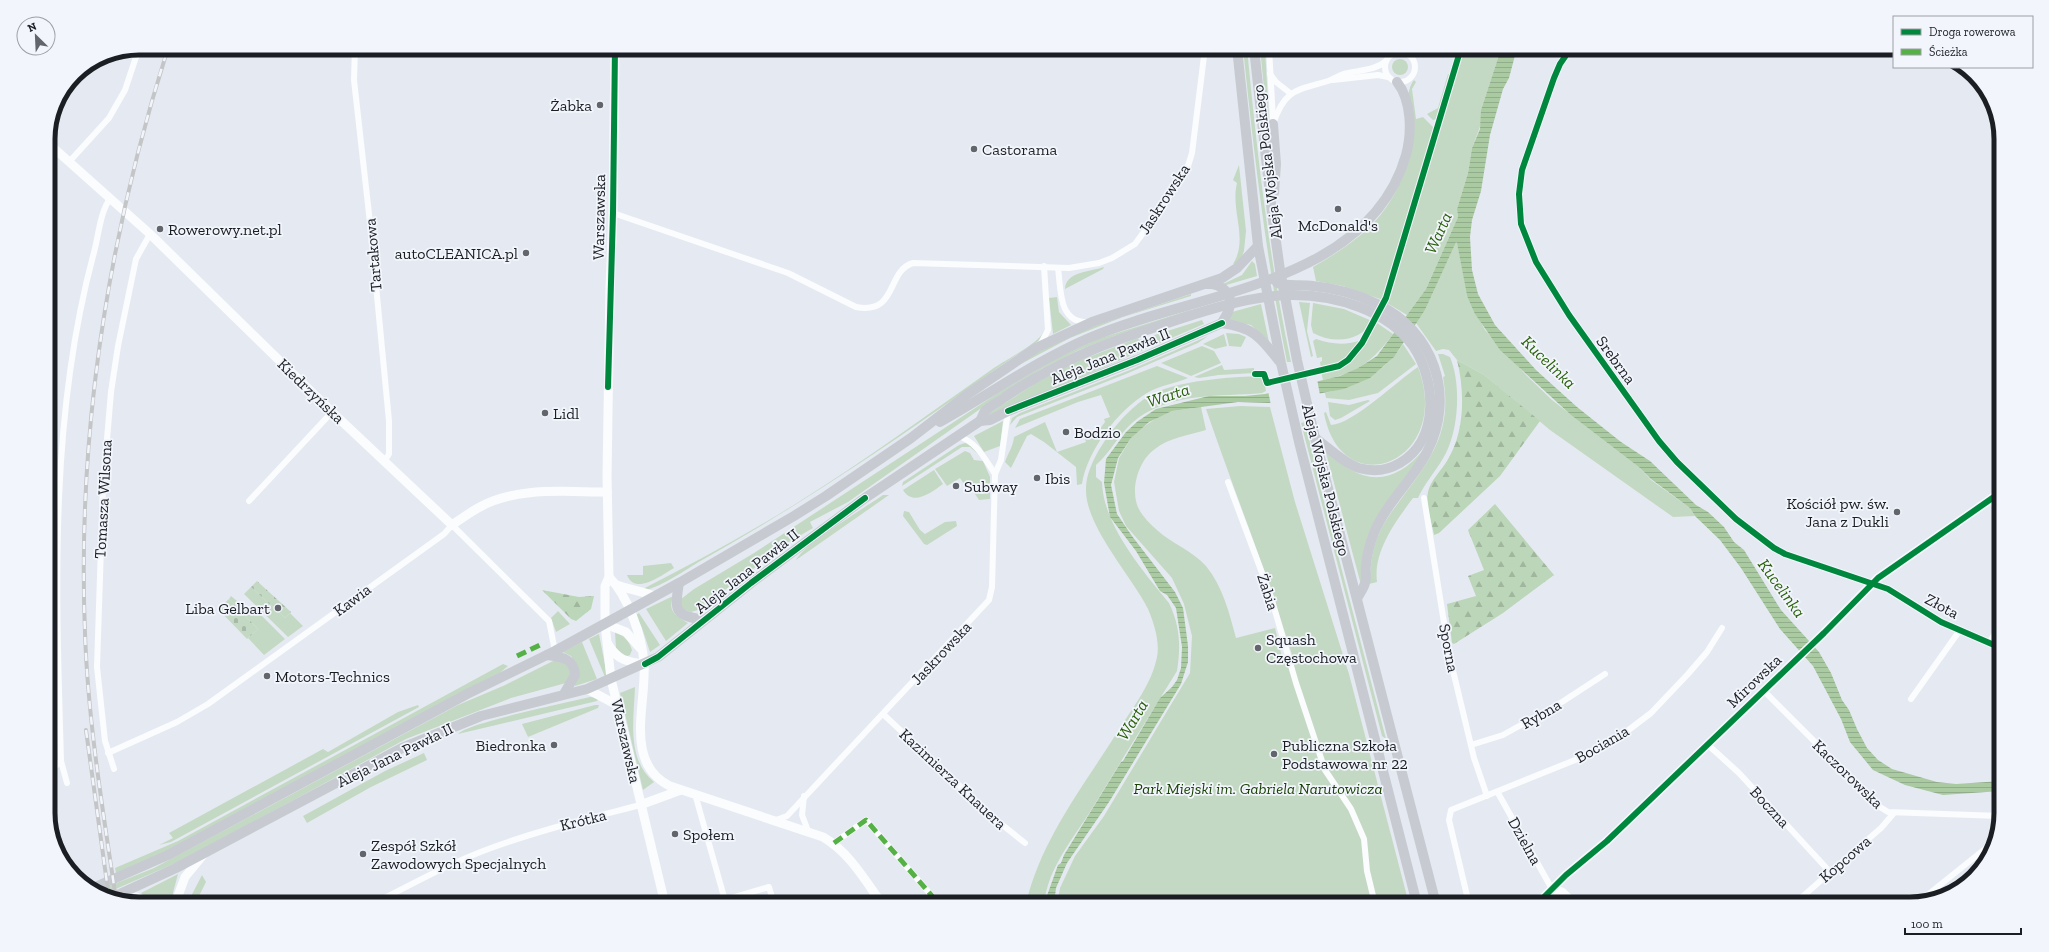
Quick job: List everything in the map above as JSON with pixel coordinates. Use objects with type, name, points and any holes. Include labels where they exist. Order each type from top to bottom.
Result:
[{"type":"main road","name":"Aleja Wojska Polskiego","points":[[1238,55],[1258,246],[1281,363],[1295,424],[1415,897]]},
{"type":"main road","name":"Aleja Wojska Polskiego","points":[[1255,55],[1272,213],[1280,270],[1297,360],[1315,438],[1434,897]]},
{"type":"main road","name":"Aleja Jana Pawła II","points":[[97,886],[168,855],[467,694],[551,653],[605,624],[794,516],[911,438],[1050,357],[1090,337],[1134,321],[1270,280],[1329,251],[1348,239],[1378,211],[1395,184],[1404,164],[1410,135],[1406,95],[1393,80]]},
{"type":"main road","points":[[1272,213],[1276,164],[1273,124]]},
{"type":"main road","name":"Aleja Jana Pawła II","points":[[911,438],[968,394],[1036,348],[1092,322],[1141,304],[1207,284],[1231,273],[1258,246]]},
{"type":"main road","points":[[1270,280],[1282,285],[1326,288],[1359,296],[1378,304],[1402,320],[1413,330],[1424,344],[1437,372],[1440,394],[1440,411],[1435,435],[1427,453],[1394,499],[1374,532],[1368,551],[1365,584],[1357,599]]},
{"type":"main road","points":[[1207,284],[1220,286],[1228,295],[1230,308],[1222,323],[1244,327],[1251,331],[1263,342],[1281,363]]},
{"type":"main road","points":[[980,421],[985,412],[1034,379],[1092,350],[1138,333],[1258,298],[1293,295],[1326,298],[1356,306],[1391,324],[1412,345],[1423,363],[1428,379],[1430,395],[1428,425],[1418,448],[1393,467],[1377,470],[1358,467],[1346,462],[1315,438]]},
{"type":"main road","name":"Aleja Jana Pawła II","points":[[119,894],[204,854],[402,748],[481,716],[587,689],[658,657],[704,620],[865,498],[980,421],[990,420],[1008,411],[1138,360],[1222,323]]},
{"type":"main road","points":[[678,583],[675,603],[678,612],[686,617],[704,620]]},
{"type":"main road","points":[[551,653],[565,658],[574,666],[575,675],[564,694]]},
{"type":"street","points":[[69,162],[109,118],[125,90],[137,55]]},
{"type":"street","name":"Tartakowa","points":[[355,55],[354,80],[370,223],[388,421],[389,454],[384,462]]},
{"type":"street","name":"Warszawska","points":[[615,55],[607,492],[609,577],[605,586],[605,624],[611,679],[663,897]]},
{"type":"street","name":"Jaskrowska","points":[[613,213],[788,274],[856,307],[863,308],[878,305],[885,300],[890,294],[904,267],[913,263],[1044,266],[1058,268],[1069,268],[1099,263],[1123,252],[1135,244],[1165,204],[1188,166],[1192,153],[1205,55]]},
{"type":"street","points":[[1269,55],[1273,124]]},
{"type":"street","points":[[1332,80],[1345,73],[1379,66],[1391,55]]},
{"type":"street","name":"Srebrna","points":[[1566,55],[1560,64],[1554,78],[1520,182],[1518,194],[1521,224],[1536,262],[1569,315],[1659,441],[1695,480],[1736,519],[1774,548],[1785,554],[1873,583]]},
{"type":"street","points":[[1273,124],[1280,106],[1290,93],[1332,80],[1378,75],[1393,80],[1406,81],[1414,74],[1415,65],[1410,56]]},
{"type":"street","points":[[1386,61],[1385,70],[1393,80]]},
{"type":"street","points":[[1270,74],[1276,82],[1290,93]]},
{"type":"street","name":"Kiedrzyńska","points":[[55,149],[150,234],[332,412],[452,525],[549,621],[551,653]]},
{"type":"street","points":[[67,783],[61,761],[57,614],[57,561],[62,429],[72,347],[100,233],[103,208],[110,199]]},
{"type":"street","name":"Tomasza Wilsona","points":[[114,768],[105,741],[97,667],[99,562],[106,438],[111,392],[126,302],[136,259],[150,234]]},
{"type":"street","points":[[1036,348],[1045,339],[1048,330],[1044,266]]},
{"type":"street","points":[[1058,268],[1062,304],[1065,311],[1078,321],[1092,322]]},
{"type":"street","name":"Jaskrowska","points":[[776,820],[787,816],[804,796],[989,600],[992,587],[995,474],[1001,460],[1008,411]]},
{"type":"street","points":[[248,501],[332,412]]},
{"type":"street","points":[[958,436],[968,439],[974,444],[995,474]]},
{"type":"street","name":"Żabia","points":[[1228,482],[1271,597],[1296,683],[1325,770],[1350,809],[1362,834],[1367,870],[1373,897]]},
{"type":"street","name":"Kawia","points":[[108,753],[177,722],[208,704],[444,534],[452,525],[478,508],[514,495],[539,492],[607,492]]},
{"type":"street","name":"Mirowska","points":[[1544,897],[1607,841],[1824,633],[1873,583],[1893,566],[1994,496]]},
{"type":"street","name":"Sporna","points":[[1424,498],[1449,654],[1478,773],[1487,796]]},
{"type":"street","points":[[1990,499],[1994,505]]},
{"type":"street","name":"Warszawska","points":[[609,577],[617,585],[630,610],[637,628],[643,652],[644,664],[641,737],[643,753],[648,768],[664,783],[682,790]]},
{"type":"street","name":"Złota","points":[[1873,583],[1888,589],[1941,622],[1994,645]]},
{"type":"street","name":"Warszawska","points":[[617,585],[640,593],[645,592],[654,596]]},
{"type":"street","points":[[605,624],[626,632],[643,652]]},
{"type":"street","name":"Bociania","points":[[1467,897],[1449,820],[1451,810],[1457,806],[1498,793],[1512,785],[1585,756],[1622,735],[1651,713],[1679,684],[1707,652],[1722,628]]},
{"type":"street","points":[[1910,699],[1960,630]]},
{"type":"street","points":[[1989,643],[1994,637]]},
{"type":"street","points":[[607,644],[613,653],[622,660],[644,664]]},
{"type":"street","name":"Rybna","points":[[1471,745],[1503,735],[1562,702],[1605,674]]},
{"type":"street","points":[[587,689],[617,706]]},
{"type":"street","name":"Kaczorowska","points":[[1763,690],[1880,807],[1894,813],[1994,816]]},
{"type":"street","name":"Kazimierza Knauera","points":[[883,714],[996,820],[1025,843]]},
{"type":"street","name":"Boczna","points":[[1707,744],[1739,773],[1830,872]]},
{"type":"street","points":[[55,767],[61,761]]},
{"type":"street","points":[[640,805],[682,790],[808,831],[834,843],[847,856],[877,897]]},
{"type":"street","name":"Dzielna","points":[[1498,793],[1552,889]]},
{"type":"street","points":[[695,794],[724,897]]},
{"type":"street","points":[[804,796],[802,815],[808,831]]},
{"type":"street","points":[[644,819],[650,808],[660,798]]},
{"type":"street","name":"Krótka","points":[[387,897],[455,863],[490,848],[545,829],[640,805]]},
{"type":"street","name":"Kopcowa","points":[[1802,897],[1881,828],[1894,813]]},
{"type":"street","points":[[834,843],[866,820],[933,897]]},
{"type":"street","points":[[1928,895],[1987,848]]},
{"type":"street","points":[[178,897],[186,877],[204,854]]},
{"type":"street","points":[[740,897],[769,887],[772,897]]},
{"type":"street","points":[[1552,889],[1554,897]]},
{"type":"street","points":[[1552,889],[1562,892],[1567,897]]},
{"type":"green space","points":[[1244,55],[1248,55],[1264,206],[1276,284],[1291,362],[1287,362],[1273,284],[1256,167]]},
{"type":"green space","points":[[1261,55],[1265,55],[1269,120],[1267,119]]},
{"type":"green space","points":[[1462,55],[1499,55],[1481,110],[1481,124],[1472,148],[1468,173],[1457,209],[1458,217],[1426,289],[1407,315],[1387,303]]},
{"type":"green space","points":[[1400,59],[1406,61],[1408,67],[1406,73],[1400,75],[1394,73],[1392,67],[1394,61]]},
{"type":"green space","points":[[1448,74],[1450,74],[1437,119],[1433,120],[1427,114],[1438,108]]},
{"type":"green space","points":[[1414,80],[1416,82],[1412,89],[1416,119],[1423,117],[1434,128],[1383,300],[1343,286],[1316,281],[1313,267],[1341,250],[1366,231],[1386,208],[1394,195],[1408,163],[1407,106],[1410,87]]},
{"type":"green space","points":[[1239,165],[1246,231],[1244,251],[1240,262],[1233,264],[1239,245],[1239,235],[1235,193],[1237,183],[1233,180]]},
{"type":"green space","points":[[1455,242],[1457,242],[1467,296],[1485,330],[1526,375],[1552,400],[1640,468],[1651,480],[1690,508],[1695,516],[1673,517],[1550,430],[1484,375],[1457,360],[1449,350],[1443,349],[1436,351],[1416,323],[1425,310]]},
{"type":"green space","points":[[1252,261],[1255,264],[1257,276],[1223,286],[1223,284],[1242,275]]},
{"type":"green space","points":[[1104,267],[1103,269],[1065,289],[1066,283],[1074,275]]},
{"type":"green space","points":[[1191,294],[1191,296],[1123,317],[1070,338],[1021,364],[970,399],[1038,352],[1086,329]]},
{"type":"green space","points":[[1057,297],[1059,312],[1071,325],[1053,334],[1049,298]]},
{"type":"green space","points":[[1299,302],[1310,303],[1307,331],[1313,356],[1311,357]]},
{"type":"green space","points":[[1313,303],[1344,309],[1372,321],[1367,328],[1354,337],[1338,340],[1321,337],[1313,333],[1311,325]]},
{"type":"green space","points":[[1261,304],[1269,342],[1251,325],[1228,320],[1232,312]]},
{"type":"green space","points":[[1190,310],[1191,312],[1114,336],[1079,350],[1041,369],[1000,395],[848,502],[810,522],[813,528],[789,542],[698,610],[691,612],[682,609],[681,599],[694,589],[754,553],[998,393],[1057,358],[1098,339]]},
{"type":"green space","points":[[1202,320],[1204,324],[986,418],[985,416],[1036,383],[1068,365],[1138,338],[1139,340]]},
{"type":"green space","points":[[1377,323],[1393,334],[1378,352],[1355,370],[1323,380],[1321,372],[1342,366],[1356,356],[1367,341]]},
{"type":"green space","points":[[1044,331],[1043,336],[1037,342],[877,452],[818,490],[758,528],[669,580],[653,588],[641,590],[778,515],[822,487],[1028,346],[1041,336]]},
{"type":"green space","points":[[1226,333],[1239,334],[1246,337],[1241,347],[1229,346]]},
{"type":"green space","points":[[1224,334],[1227,346],[1215,349],[1203,344]]},
{"type":"green space","points":[[1208,336],[1198,343],[1126,374],[1017,417],[1010,425],[1012,418],[1020,413],[1130,370]]},
{"type":"green space","points":[[1316,339],[1338,344],[1361,340],[1362,342],[1346,360],[1321,368],[1320,362],[1322,361],[1322,357],[1317,358],[1313,341]]},
{"type":"green space","points":[[1403,344],[1416,364],[1378,393],[1349,400],[1326,398],[1325,393],[1359,382],[1379,370],[1388,363]]},
{"type":"green space","points":[[1202,346],[1214,351],[1221,363],[1191,376],[1161,363]]},
{"type":"green space","points":[[1438,354],[1443,354],[1450,357],[1454,368],[1457,405],[1454,431],[1443,459],[1424,486],[1418,498],[1413,498],[1387,537],[1379,559],[1377,582],[1369,584],[1372,555],[1379,533],[1432,454],[1443,426],[1445,395],[1443,377],[1445,376]]},
{"type":"green space","points":[[1457,360],[1484,375],[1540,421],[1500,476],[1439,533],[1434,535],[1427,497],[1431,484],[1453,450],[1460,425],[1462,398],[1460,372]]},
{"type":"green space","points":[[1222,365],[1224,370],[1254,368],[1254,373],[1199,378],[1194,377]]},
{"type":"green space","points":[[1157,366],[1188,378],[1152,390],[1136,400],[1125,410],[1097,445],[1085,471],[1082,484],[1077,485],[1076,467],[1044,442],[1031,434],[1027,436],[1011,468],[1005,462],[1012,447],[1014,437],[1045,422],[1057,452],[1086,442],[1085,439],[1096,434],[1105,422],[1104,419],[1110,417],[1101,395],[1078,402],[1015,428],[1020,419]]},
{"type":"green space","points":[[1418,367],[1425,400],[1421,428],[1409,448],[1391,461],[1371,465],[1351,459],[1334,442],[1324,413],[1326,412],[1331,425],[1340,423],[1363,410]]},
{"type":"green space","points":[[1263,376],[1266,391],[1262,393],[1198,397],[1167,404],[1152,410],[1132,423],[1096,465],[1096,477],[1102,482],[1104,498],[1109,515],[1117,531],[1126,547],[1169,603],[1173,612],[1179,636],[1177,671],[1063,853],[1056,865],[1046,890],[1045,897],[1028,897],[1042,857],[1053,835],[1079,791],[1142,694],[1155,667],[1158,651],[1156,633],[1148,609],[1110,550],[1093,519],[1088,503],[1086,489],[1088,474],[1091,466],[1098,451],[1119,422],[1133,408],[1149,396],[1174,386],[1204,380]]},
{"type":"green space","points":[[1368,400],[1370,401],[1341,418],[1335,420],[1330,416],[1328,402],[1349,405]]},
{"type":"green space","name":"Park Miejski im. Gabriela Narutowicza","points":[[1240,406],[1270,407],[1295,502],[1349,674],[1407,897],[1058,897],[1060,888],[1075,856],[1104,816],[1190,673],[1192,636],[1184,604],[1172,578],[1126,526],[1119,511],[1114,482],[1119,458],[1131,438],[1136,432],[1158,417],[1172,411],[1201,407],[1206,430],[1166,442],[1150,453],[1145,459],[1138,472],[1135,487],[1136,501],[1141,513],[1157,530],[1195,556],[1206,566],[1217,582],[1221,591],[1236,638],[1275,628],[1282,657],[1292,655],[1272,593],[1206,409]]},
{"type":"green space","points":[[1003,421],[1000,446],[984,452],[974,436]]},
{"type":"green space","points":[[1305,422],[1322,494],[1386,739],[1382,736],[1301,423]]},
{"type":"green space","points":[[965,443],[969,444],[979,455],[970,447],[962,447],[902,486],[903,482],[959,445]]},
{"type":"green space","points":[[1325,449],[1337,461],[1350,469],[1362,475],[1375,477],[1387,476],[1400,471],[1412,462],[1424,449],[1425,450],[1378,517],[1361,585]]},
{"type":"green space","points":[[965,451],[970,453],[974,460],[983,461],[990,477],[990,499],[979,500],[967,482],[964,484],[960,478],[947,486],[935,469]]},
{"type":"green space","points":[[934,470],[943,484],[934,491],[917,498],[907,495],[903,490]]},
{"type":"green space","points":[[883,495],[889,495],[796,560],[811,544],[823,535]]},
{"type":"green space","points":[[1495,504],[1554,575],[1503,613],[1454,644],[1452,643],[1447,604],[1476,596],[1468,576],[1484,570],[1468,530]]},
{"type":"green space","points":[[904,511],[909,512],[920,530],[925,534],[945,522],[956,521],[957,526],[927,545],[924,544],[903,516]]},
{"type":"green space","points":[[671,563],[674,568],[656,579],[642,584],[636,584],[631,581],[627,575],[643,575],[643,566]]},
{"type":"green space","points":[[257,581],[291,612],[285,618],[251,587]]},
{"type":"green space","points":[[251,587],[285,618],[290,613],[303,626],[288,637],[244,594]]},
{"type":"green space","points":[[542,590],[579,597],[594,596],[591,609],[576,621],[571,619]]},
{"type":"green space","points":[[231,596],[248,610],[258,612],[285,639],[264,655],[248,638],[258,629],[229,599]]},
{"type":"green space","points":[[673,597],[671,607],[672,610],[681,619],[688,623],[666,641],[646,609]]},
{"type":"green space","points":[[229,599],[258,629],[247,639],[218,609]]},
{"type":"green space","points":[[558,611],[570,624],[556,632],[551,618]]},
{"type":"green space","points":[[639,613],[660,645],[650,652],[636,615]]},
{"type":"green space","points":[[615,632],[628,641],[632,650],[630,655],[625,657],[616,648]]},
{"type":"green space","points":[[599,634],[607,675],[605,677],[589,639]]},
{"type":"green space","points":[[582,642],[597,679],[575,686],[576,664],[571,656],[563,652]]},
{"type":"green space","points":[[560,660],[570,668],[570,677],[566,683],[511,698],[406,739],[187,858],[109,892],[103,889],[154,868],[458,705],[503,686],[553,661]]},
{"type":"green space","points":[[503,664],[508,666],[496,676],[164,852],[116,873],[115,868],[178,841]]},
{"type":"green space","points":[[635,687],[633,725],[635,750],[645,773],[654,782],[643,790],[620,693]]},
{"type":"green space","points":[[590,697],[599,698],[597,701],[458,734],[465,729],[479,724]]},
{"type":"green space","points":[[418,705],[419,707],[171,842],[159,845],[173,838],[169,833],[323,749],[328,752],[398,712]]},
{"type":"green space","points":[[599,705],[598,708],[528,737],[522,724]]},
{"type":"green space","points":[[424,753],[427,760],[371,787],[307,823],[303,816],[385,771]]},
{"type":"green space","points":[[178,874],[172,897],[145,897],[141,893]]},
{"type":"green space","points":[[202,875],[206,882],[198,897],[191,897]]},
{"type":"shaded area","points":[[1499,55],[1515,55],[1509,78],[1503,89],[1490,135],[1481,191],[1472,220],[1470,237],[1472,270],[1478,294],[1495,325],[1536,370],[1577,407],[1621,442],[1650,461],[1696,505],[1708,512],[1724,527],[1734,542],[1744,550],[1781,610],[1819,652],[1831,673],[1842,700],[1849,710],[1867,748],[1878,760],[1892,769],[1937,782],[1956,784],[1994,781],[1994,791],[1943,795],[1905,785],[1873,770],[1850,742],[1841,719],[1813,666],[1780,629],[1741,568],[1720,540],[1695,516],[1690,508],[1571,415],[1500,350],[1475,314],[1467,296],[1456,242],[1425,310],[1394,357],[1370,378],[1344,389],[1269,403],[1238,402],[1172,411],[1149,422],[1131,438],[1118,458],[1111,485],[1117,514],[1175,592],[1183,608],[1188,646],[1188,662],[1181,684],[1109,802],[1067,863],[1056,888],[1055,897],[1047,897],[1058,865],[1061,863],[1064,855],[1123,761],[1160,698],[1177,680],[1181,668],[1182,647],[1176,608],[1167,595],[1160,591],[1136,551],[1110,517],[1104,483],[1106,459],[1126,432],[1138,421],[1156,409],[1209,396],[1245,396],[1265,394],[1340,376],[1358,368],[1377,356],[1426,289],[1458,217],[1457,209],[1468,173],[1472,148],[1480,129],[1481,110]]},
{"type":"pier","points":[[1317,379],[1320,395],[1271,405],[1268,391]]},
{"type":"railway","points":[[115,893],[101,800],[89,700],[85,633],[84,559],[86,485],[92,411],[101,337],[113,264],[147,119],[166,55]]},
{"type":"railway","points":[[86,730],[108,891]]},
{"type":"marked path","points":[[517,656],[544,643]]},
{"type":"marked path","points":[[834,843],[866,820],[933,897]]},
{"type":"cycle path","points":[[608,387],[613,213],[615,55]]},
{"type":"cycle path","points":[[1255,374],[1264,374],[1267,383],[1339,366],[1348,360],[1362,343],[1386,298],[1459,55]]},
{"type":"cycle path","points":[[1566,55],[1560,64],[1554,78],[1522,170],[1519,194],[1521,224],[1536,262],[1569,315],[1659,441],[1677,462],[1736,519],[1774,548],[1785,554],[1888,589],[1941,622],[1994,645]]},
{"type":"cycle path","points":[[1008,411],[1137,360],[1222,323]]},
{"type":"cycle path","points":[[1544,897],[1566,875],[1607,841],[1824,633],[1878,578],[1994,497]]},
{"type":"cycle path","points":[[645,664],[658,657],[751,583],[865,498]]},
{"type":"place","name":"Żabka","points":[[600,105]]},
{"type":"place","name":"Castorama","points":[[974,149]]},
{"type":"place","name":"McDonald's","points":[[1338,209]]},
{"type":"place","name":"Rowerowy.net.pl","points":[[160,229]]},
{"type":"place","name":"autoCLEANICA.pl","points":[[526,253]]},
{"type":"place","name":"Lidl","points":[[545,413]]},
{"type":"place","name":"Bodzio","points":[[1066,432]]},
{"type":"place","name":"Ibis","points":[[1037,478]]},
{"type":"place","name":"Subway","points":[[956,486]]},
{"type":"place","name":"Kościół pw. św. Jana z Dukli","points":[[1897,512]]},
{"type":"place","name":"Liba Gelbart","points":[[278,608]]},
{"type":"place","name":"Squash Częstochowa","points":[[1258,648]]},
{"type":"place","name":"Motors-Technics","points":[[267,676]]},
{"type":"place","name":"Biedronka","points":[[554,745]]},
{"type":"place","name":"Publiczna Szkoła Podstawowa nr 22","points":[[1274,754]]},
{"type":"place","name":"Społem","points":[[675,834]]},
{"type":"place","name":"Zespół Szkół Zawodowych Specjalnych","points":[[363,854]]},
{"type":"water label","name":"Warta","points":[[1438,233]]},
{"type":"water label","name":"Kucelinka","points":[[1549,362]]},
{"type":"water label","name":"Warta","points":[[1168,395]]},
{"type":"water label","name":"Kucelinka","points":[[1782,588]]},
{"type":"water label","name":"Warta","points":[[1132,720]]}]
